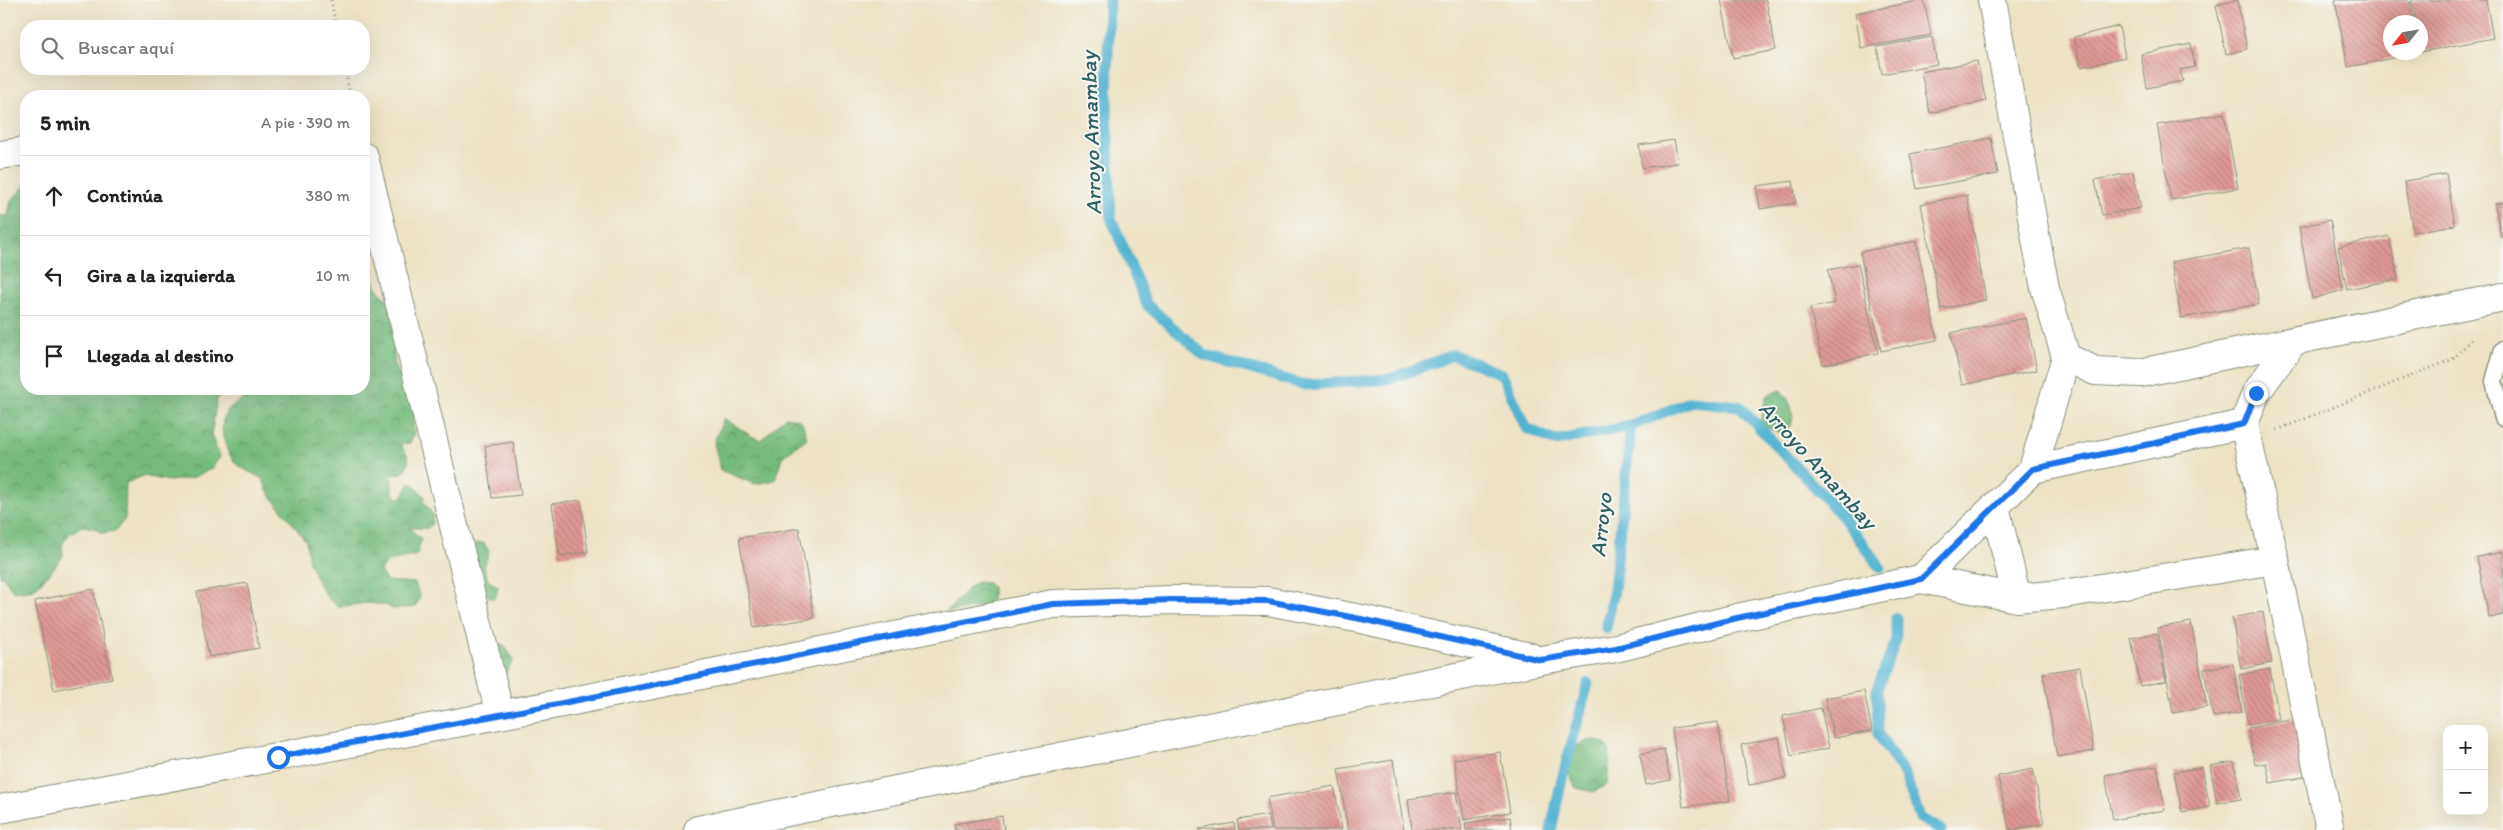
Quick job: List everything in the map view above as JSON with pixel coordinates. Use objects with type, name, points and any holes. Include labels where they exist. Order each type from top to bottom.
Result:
[{"type":"street","points":[[1921,579],[2033,469],[2066,357],[2046,288],[1992,0]]},
{"type":"street","points":[[0,156],[20,152]]},
{"type":"street","points":[[370,182],[500,714]]},
{"type":"street","points":[[2066,357],[2095,371],[2140,372],[2503,297]]},
{"type":"street","points":[[2292,342],[2256,393],[2246,433],[2275,560],[2330,830]]},
{"type":"street","points":[[2033,469],[2246,433]]},
{"type":"street","points":[[1995,507],[2017,598]]},
{"type":"street","points":[[698,830],[1541,660],[1616,648],[1737,618],[1921,579],[2017,598],[2064,594],[2275,560]]},
{"type":"street","points":[[0,809],[500,714],[1053,604],[1172,600],[1268,601],[1361,619],[1541,660]]},
{"type":"lane","points":[[2503,349],[2494,381],[2503,418]]},
{"type":"path","points":[[331,0],[335,20]]},
{"type":"path","points":[[345,75],[349,90]]},
{"type":"path","points":[[2246,433],[2453,359],[2478,333]]},
{"type":"green space","points":[[20,191],[20,395],[221,395],[217,399],[211,435],[220,457],[211,469],[192,478],[170,481],[143,476],[126,483],[125,519],[115,531],[102,533],[94,528],[82,526],[69,534],[62,545],[63,556],[34,589],[14,592],[3,576],[0,576],[0,216],[8,216],[11,201]]},
{"type":"green space","points":[[370,273],[379,292],[396,306],[392,325],[395,367],[407,388],[416,414],[413,424],[414,433],[410,443],[400,444],[409,461],[403,473],[391,475],[393,493],[397,498],[401,498],[411,482],[425,497],[423,501],[433,515],[432,524],[428,528],[410,528],[421,539],[417,555],[389,561],[380,571],[386,581],[415,583],[420,597],[415,607],[393,609],[386,605],[366,603],[339,607],[328,598],[320,587],[309,562],[306,541],[267,491],[263,479],[239,466],[230,456],[227,449],[223,434],[223,419],[231,407],[246,395],[370,395]]},
{"type":"green space","points":[[1780,390],[1791,407],[1792,414],[1791,426],[1781,434],[1760,424],[1766,396]]},
{"type":"green space","points":[[785,417],[798,419],[802,422],[807,438],[782,457],[775,480],[755,484],[720,470],[714,442],[724,418],[751,436],[761,440]]},
{"type":"green space","points":[[476,543],[484,543],[489,552],[484,567],[488,581],[498,586],[496,597],[491,598],[478,588],[470,548]]},
{"type":"green space","points":[[977,582],[988,583],[992,587],[992,600],[986,606],[947,612],[969,587]]},
{"type":"green space","points":[[503,644],[514,660],[505,674],[495,685],[479,681],[474,666],[481,653],[493,646]]},
{"type":"green space","points":[[1591,740],[1604,743],[1610,752],[1607,785],[1593,792],[1576,788],[1567,765],[1569,753],[1581,743]]},
{"type":"building","points":[[1721,0],[1766,0],[1776,50],[1733,58]]},
{"type":"building","points":[[1924,0],[1931,35],[1861,48],[1855,13]]},
{"type":"building","points":[[2237,0],[2247,49],[2226,54],[2216,5]]},
{"type":"building","points":[[2335,0],[2409,0],[2412,15],[2383,15],[2383,60],[2348,67]]},
{"type":"building","points":[[2411,0],[2486,0],[2493,38],[2428,51],[2428,15],[2414,15]]},
{"type":"building","points":[[2119,26],[2125,57],[2081,67],[2074,37]]},
{"type":"building","points":[[1932,37],[1937,64],[1882,74],[1877,47]]},
{"type":"building","points":[[2191,44],[2195,67],[2180,70],[2183,81],[2147,88],[2141,54]]},
{"type":"building","points":[[1977,61],[1986,101],[1930,113],[1921,72]]},
{"type":"building","points":[[2224,113],[2238,188],[2171,200],[2157,125]]},
{"type":"building","points":[[1991,138],[1998,174],[1917,189],[1910,154]]},
{"type":"building","points":[[1674,140],[1678,163],[1642,168],[1639,145]]},
{"type":"building","points":[[2133,172],[2141,208],[2102,215],[2095,180]]},
{"type":"building","points":[[2446,174],[2455,225],[2413,232],[2404,181]]},
{"type":"building","points":[[1793,181],[1796,203],[1760,209],[1757,186]]},
{"type":"building","points":[[1967,195],[1986,300],[1941,309],[1921,204]]},
{"type":"building","points":[[2503,202],[2503,237],[2501,238],[2495,204]]},
{"type":"building","points":[[2330,220],[2343,290],[2312,299],[2299,227]]},
{"type":"building","points":[[2389,236],[2398,279],[2347,289],[2338,247]]},
{"type":"building","points":[[1916,241],[1937,340],[1881,351],[1860,252]]},
{"type":"building","points":[[2249,248],[2259,304],[2181,318],[2171,262]]},
{"type":"building","points":[[1858,264],[1878,353],[1823,365],[1810,308],[1835,303],[1828,270]]},
{"type":"building","points":[[2026,318],[2037,370],[1962,385],[1951,333]]},
{"type":"building","points":[[513,442],[521,495],[492,498],[485,446]]},
{"type":"building","points":[[581,500],[588,552],[559,556],[552,504]]},
{"type":"building","points":[[799,528],[814,618],[754,628],[739,538]]},
{"type":"building","points":[[2503,552],[2503,615],[2489,618],[2477,557]]},
{"type":"building","points":[[247,583],[259,648],[209,657],[197,592]]},
{"type":"building","points":[[93,589],[112,678],[54,690],[35,601]]},
{"type":"building","points":[[2263,612],[2272,663],[2241,669],[2232,618]]},
{"type":"building","points":[[2191,622],[2207,707],[2173,713],[2158,628]]},
{"type":"building","points":[[2157,633],[2166,681],[2140,686],[2131,638]]},
{"type":"building","points":[[2233,664],[2242,712],[2213,717],[2204,669]]},
{"type":"building","points":[[2080,667],[2094,751],[2057,757],[2043,673]]},
{"type":"building","points":[[2270,669],[2279,719],[2248,725],[2239,675]]},
{"type":"building","points":[[1864,691],[1872,731],[1834,738],[1825,698]]},
{"type":"building","points":[[1821,708],[1829,748],[1791,756],[1783,716]]},
{"type":"building","points":[[2305,717],[2315,775],[2270,783],[2266,763],[2255,765],[2248,728]]},
{"type":"building","points":[[1718,722],[1730,801],[1683,807],[1672,728]]},
{"type":"building","points":[[1779,737],[1786,778],[1749,785],[1741,745]]},
{"type":"building","points":[[1664,749],[1670,780],[1646,785],[1640,754]]},
{"type":"building","points":[[1500,752],[1510,812],[1464,820],[1454,759]]},
{"type":"building","points":[[1393,760],[1404,830],[1348,830],[1338,769]]},
{"type":"building","points":[[2234,762],[2241,799],[2217,803],[2210,766]]},
{"type":"building","points":[[2157,766],[2165,810],[2113,820],[2105,775]]},
{"type":"building","points":[[2202,767],[2210,807],[2182,812],[2174,772]]},
{"type":"building","points":[[2033,769],[2044,824],[2009,830],[1998,776]]},
{"type":"building","points":[[1334,786],[1342,830],[1273,830],[1267,798]]},
{"type":"building","points":[[1456,792],[1462,830],[1412,830],[1408,799]]},
{"type":"building","points":[[1268,815],[1271,830],[1239,830],[1237,820]]},
{"type":"building","points":[[1002,816],[1004,830],[955,830],[954,824]]},
{"type":"building","points":[[1510,817],[1512,830],[1466,830],[1465,823]]},
{"type":"building","points":[[1234,823],[1235,830],[1199,830],[1199,829]]},
{"type":"waterway","name":"Arroyo Amambay","points":[[1109,0],[1107,109],[1111,218],[1147,305],[1204,355],[1305,385],[1390,379],[1453,355],[1502,374],[1526,428],[1555,441],[1631,426],[1691,401],[1739,406],[1842,516],[1880,567]]},
{"type":"waterway","name":"Arroyo","points":[[1606,628],[1614,590],[1631,426]]},
{"type":"waterway","name":"Arroyo Amambay","points":[[1896,618],[1896,640],[1877,689],[1878,734],[1905,775],[1920,818],[1941,830]]},
{"type":"waterway","name":"Arroyo","points":[[1551,830],[1561,783],[1588,683]]},
{"type":"route","points":[[278,757],[573,701],[1053,604],[1172,600],[1268,601],[1361,619],[1541,660],[1616,648],[1737,618],[1921,579],[2033,469],[2244,424],[2256,393]]}]
